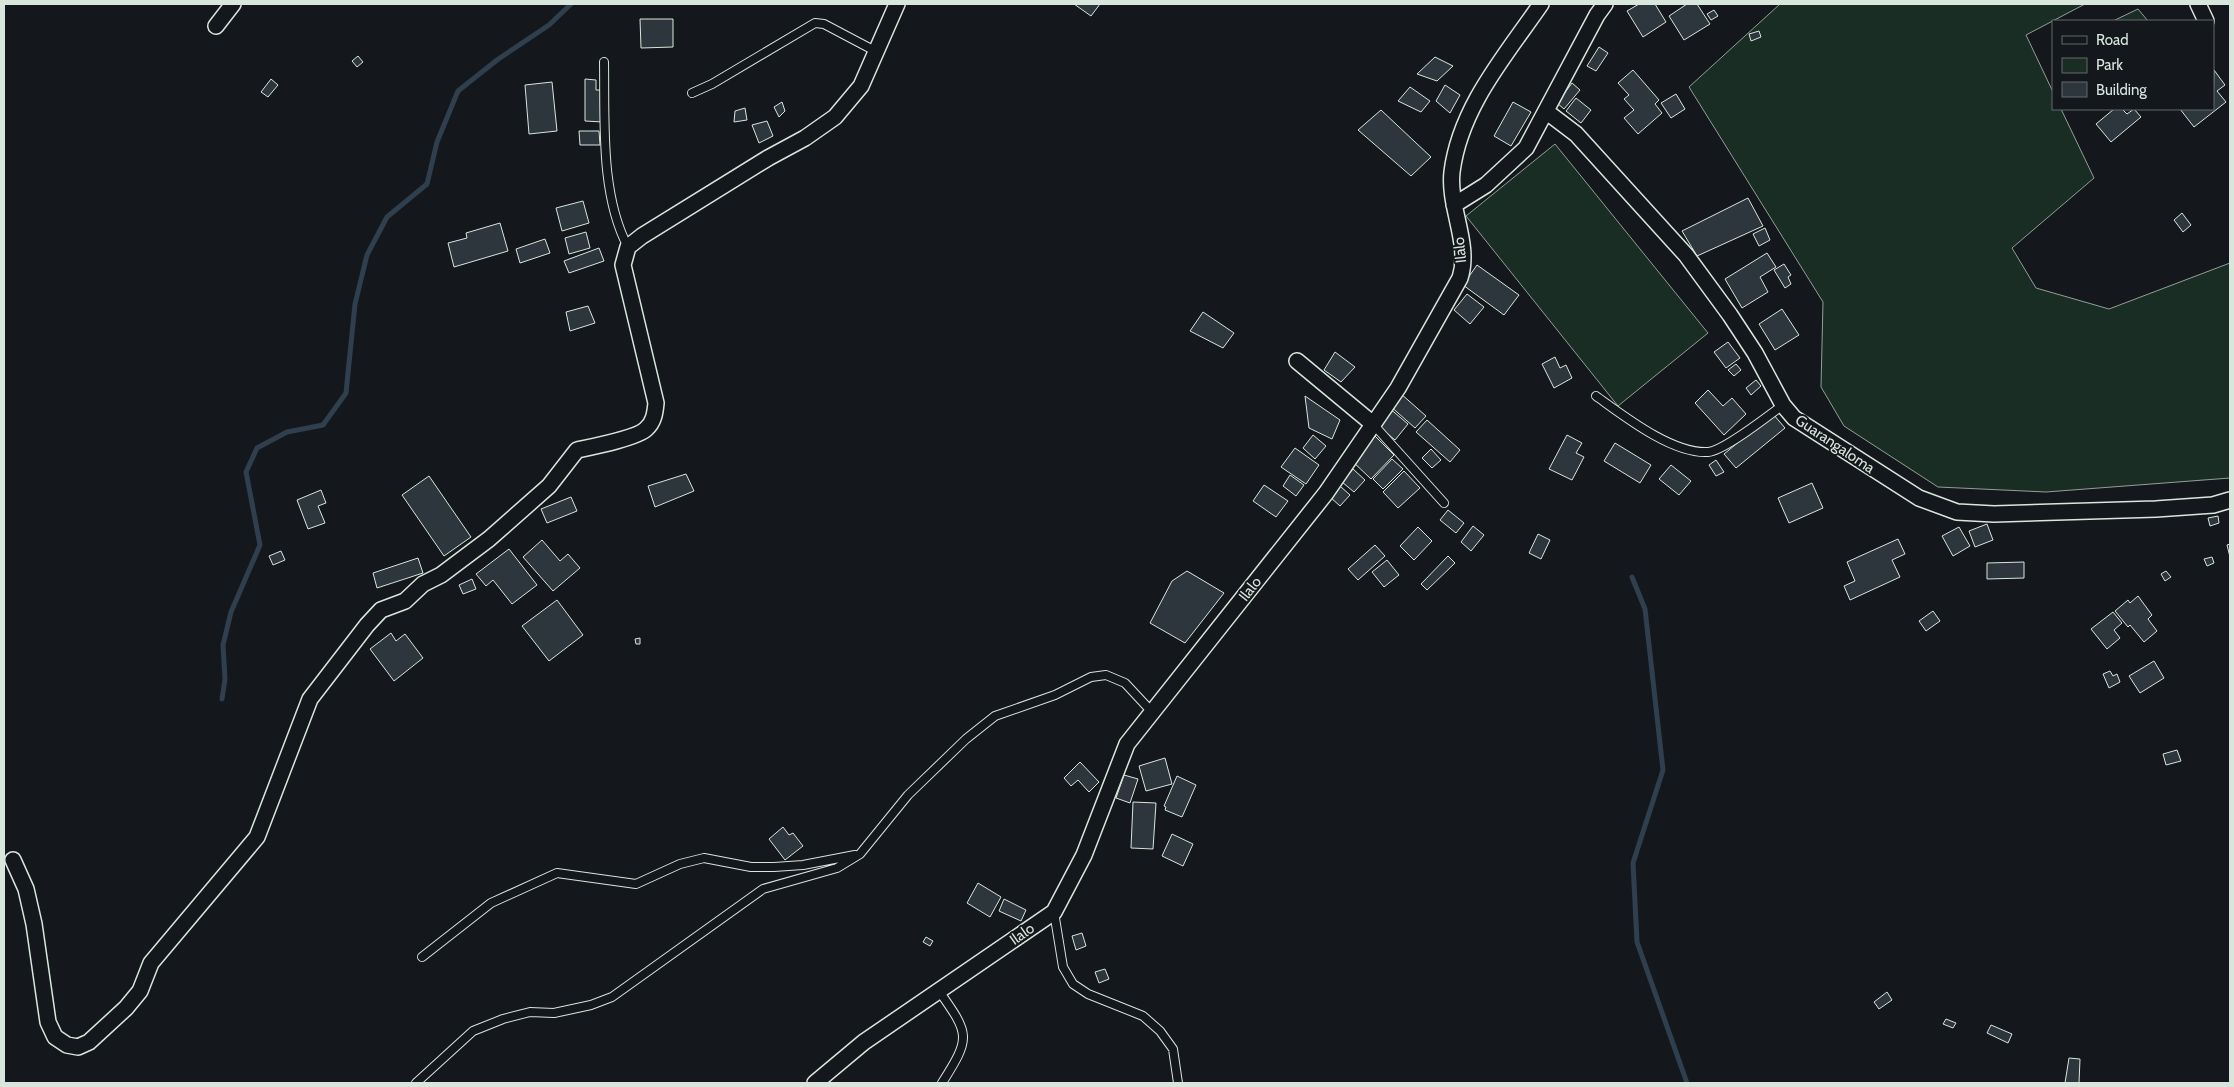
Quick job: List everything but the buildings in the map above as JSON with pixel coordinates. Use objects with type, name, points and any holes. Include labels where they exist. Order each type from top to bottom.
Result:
[{"type":"street","points":[[216,26],[233,4]]},
{"type":"street","points":[[13,860],[26,889],[34,924],[48,1022],[55,1037],[67,1045],[78,1047],[89,1042],[126,1008],[140,991],[151,964],[257,837],[310,699],[381,610],[405,601],[423,584],[440,575],[489,539],[549,486],[577,450],[601,445],[645,430],[653,419],[656,403],[624,265],[628,247],[642,236],[768,158],[805,138],[835,117],[861,86],[897,4]]},
{"type":"street","name":"Ilalo","points":[[814,1083],[827,1078],[864,1042],[1054,912],[1084,855],[1128,744],[1326,493],[1398,388],[1460,278],[1463,260],[1454,205],[1452,172],[1463,128],[1494,68],[1541,4]]},
{"type":"street","points":[[1454,205],[1486,185],[1526,148],[1596,15],[1605,4]]},
{"type":"street","points":[[2198,4],[2206,20]]},
{"type":"street","name":"Guarangaloma","points":[[1546,112],[1576,134],[1686,255],[1755,353],[1783,405],[1794,418],[1874,471],[1919,498],[1958,512],[1994,514],[2156,509],[2214,505],[2230,500]]},
{"type":"street","points":[[1297,361],[1373,424]]},
{"type":"lane","points":[[692,92],[712,84],[815,23],[824,24],[877,52]]},
{"type":"lane","points":[[604,62],[605,139],[611,197],[621,234],[628,247]]},
{"type":"lane","points":[[1596,396],[1636,424],[1676,446],[1709,452],[1746,432],[1783,405]]},
{"type":"lane","points":[[1373,424],[1444,503]]},
{"type":"lane","points":[[416,1083],[473,1031],[503,1019],[530,1012],[554,1012],[591,1006],[612,997],[763,889],[837,868],[860,854],[908,795],[966,740],[995,716],[1055,695],[1091,677],[1106,675],[1125,683],[1152,712]]},
{"type":"lane","points":[[422,957],[491,903],[557,874],[636,884],[680,864],[704,858],[750,867],[774,867],[803,865],[860,854]]},
{"type":"lane","points":[[1054,912],[1063,967],[1073,984],[1088,994],[1143,1016],[1160,1031],[1174,1049],[1178,1083]]},
{"type":"lane","points":[[939,991],[964,1030],[964,1043],[958,1058],[942,1083]]},
{"type":"green space","points":[[1780,4],[2085,4],[2026,35],[2052,90],[2052,110],[2061,110],[2094,178],[2012,248],[2036,288],[2109,309],[2230,263],[2230,478],[2046,492],[1938,487],[1844,426],[1821,387],[1823,302],[1689,87]]},
{"type":"green space","points":[[2138,9],[2147,20],[2115,20]]},
{"type":"green space","points":[[1555,144],[1708,333],[1618,406],[1466,216]]},
{"type":"waterway","points":[[222,699],[225,679],[223,645],[231,612],[260,545],[246,472],[257,448],[287,432],[323,425],[346,393],[355,304],[367,255],[387,217],[427,184],[437,142],[458,91],[497,60],[549,25],[571,4]]},
{"type":"waterway","points":[[1632,577],[1645,609],[1663,770],[1633,863],[1637,942],[1687,1083]]}]
